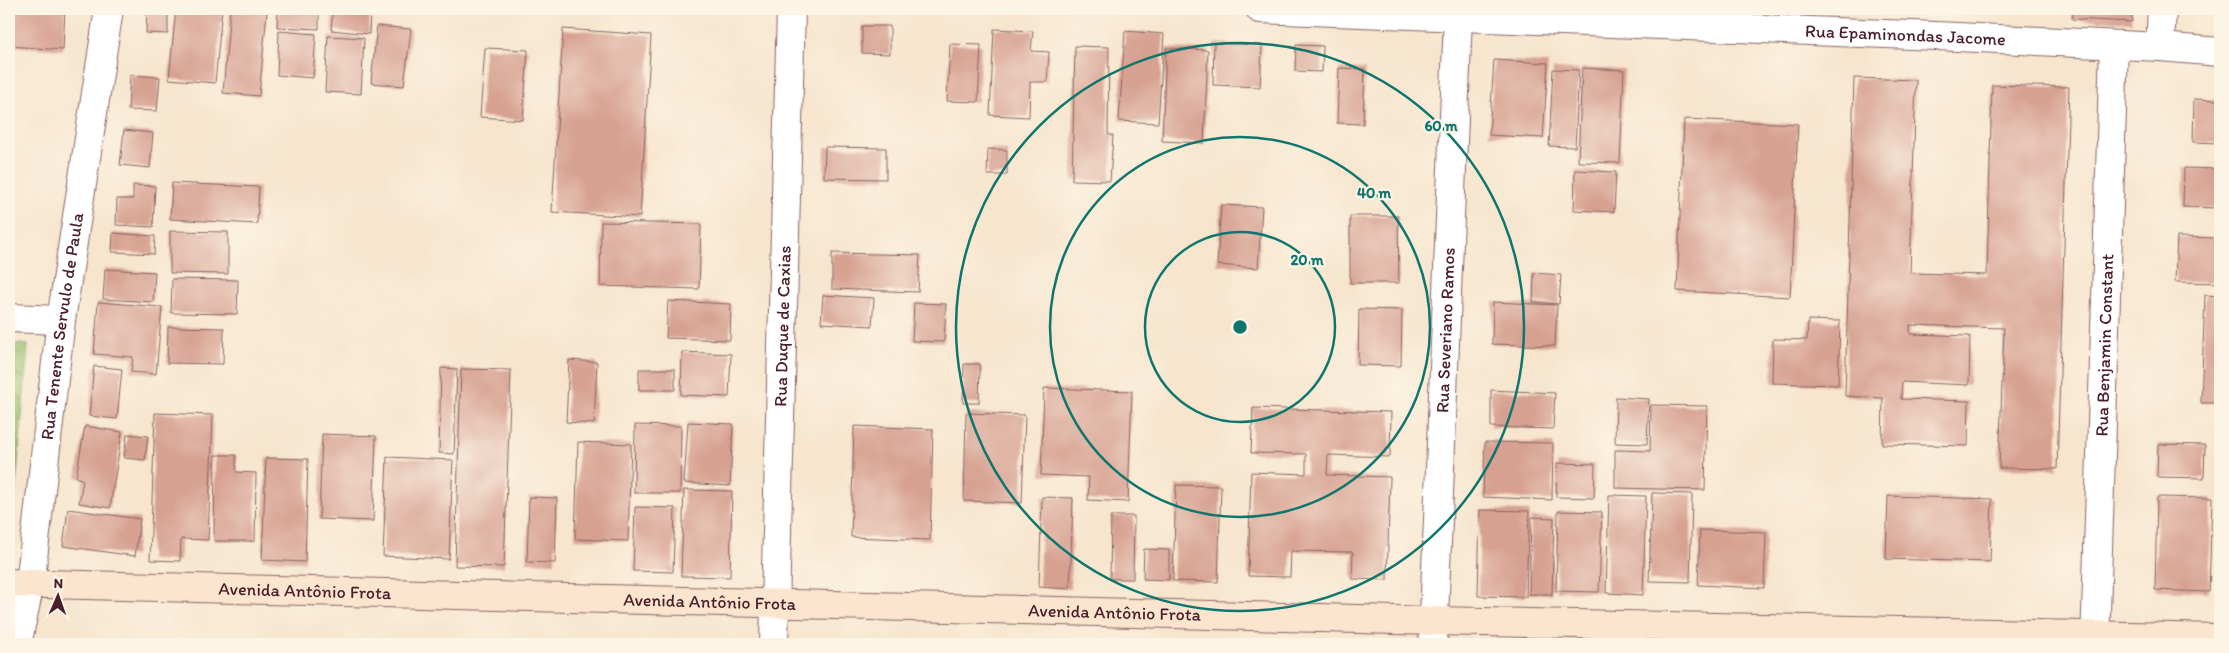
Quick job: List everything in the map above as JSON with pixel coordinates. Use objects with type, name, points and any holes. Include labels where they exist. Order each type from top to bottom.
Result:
[{"type":"main road","name":"Avenida Antônio Frota","points":[[19,584],[774,604],[1434,632],[2095,640],[2220,638]]},
{"type":"street","name":"Rua Tenente Servulo de Paula","points":[[17,644],[19,584],[109,9]]},
{"type":"street","name":"Rua Duque de Caxias","points":[[774,644],[791,9]]},
{"type":"street","name":"Rua Epaminondas Jacome","points":[[1260,9],[1937,36],[2160,47],[2220,52]]},
{"type":"street","points":[[2160,47],[2162,9]]},
{"type":"street","name":"Rua Severiano Ramos","points":[[1434,632],[1458,17]]},
{"type":"street","name":"Rua Benjamin Constant","points":[[2095,640],[2114,46]]},
{"type":"street","points":[[9,318],[61,320]]},
{"type":"green space","points":[[9,343],[28,345],[10,555],[9,555]]},
{"type":"building","points":[[9,9],[65,9],[63,50],[9,46]]},
{"type":"building","points":[[147,9],[168,9],[168,34],[146,33]]},
{"type":"building","points":[[176,9],[222,9],[215,83],[169,79]]},
{"type":"building","points":[[230,9],[267,12],[259,96],[223,93]]},
{"type":"building","points":[[278,9],[319,9],[319,29],[277,27]]},
{"type":"building","points":[[2073,9],[2132,9],[2132,22],[2072,19]]},
{"type":"building","points":[[333,10],[370,13],[369,34],[331,30]]},
{"type":"building","points":[[377,26],[411,29],[404,86],[371,83]]},
{"type":"building","points":[[862,26],[890,26],[890,54],[862,53]]},
{"type":"building","points":[[563,29],[651,35],[640,217],[552,212]]},
{"type":"building","points":[[994,29],[1033,31],[1031,51],[1049,52],[1047,82],[1030,82],[1029,117],[990,115]]},
{"type":"building","points":[[279,31],[316,34],[313,78],[277,75]]},
{"type":"building","points":[[1125,31],[1164,34],[1158,123],[1119,121]]},
{"type":"building","points":[[328,36],[364,38],[361,94],[325,92]]},
{"type":"building","points":[[1214,43],[1262,45],[1260,87],[1213,85]]},
{"type":"building","points":[[950,44],[981,45],[978,102],[947,101]]},
{"type":"building","points":[[1296,45],[1323,46],[1322,72],[1295,71]]},
{"type":"building","points":[[1075,46],[1109,47],[1108,135],[1113,135],[1110,181],[1072,180]]},
{"type":"building","points":[[485,48],[528,50],[523,120],[480,117]]},
{"type":"building","points":[[1166,48],[1208,50],[1204,143],[1162,141]]},
{"type":"building","points":[[1494,60],[1548,63],[1543,138],[1489,135]]},
{"type":"building","points":[[1339,68],[1365,69],[1363,124],[1337,123]]},
{"type":"building","points":[[1582,68],[1624,70],[1620,163],[1578,162]]},
{"type":"building","points":[[1553,69],[1579,70],[1575,147],[1549,146]]},
{"type":"building","points":[[130,75],[160,77],[157,111],[128,110]]},
{"type":"building","points":[[1854,78],[1916,80],[1910,273],[1987,275],[1992,85],[2069,87],[2057,469],[1999,468],[2004,328],[1910,325],[1910,334],[1970,336],[1969,385],[1902,382],[1901,399],[1969,401],[1968,446],[1882,444],[1883,398],[1845,396]]},
{"type":"building","points":[[2194,99],[2220,100],[2220,143],[2193,142]]},
{"type":"building","points":[[1684,119],[1798,124],[1790,297],[1677,291]]},
{"type":"building","points":[[124,130],[153,133],[150,168],[120,165]]},
{"type":"building","points":[[825,147],[886,148],[886,179],[824,178]]},
{"type":"building","points":[[988,149],[1007,150],[1007,175],[987,175]]},
{"type":"building","points":[[2184,168],[2220,169],[2220,208],[2183,207]]},
{"type":"building","points":[[1575,170],[1616,172],[1614,212],[1574,210]]},
{"type":"building","points":[[172,183],[259,187],[257,224],[170,219]]},
{"type":"building","points":[[133,185],[155,186],[153,227],[116,225],[117,199],[133,199]]},
{"type":"building","points":[[1221,205],[1262,207],[1258,268],[1217,265]]},
{"type":"building","points":[[1350,216],[1398,216],[1399,283],[1350,283]]},
{"type":"building","points":[[601,222],[701,224],[699,289],[600,286]]},
{"type":"building","points":[[170,231],[228,232],[228,274],[170,273]]},
{"type":"building","points":[[113,233],[155,236],[154,254],[112,252]]},
{"type":"building","points":[[2177,237],[2220,238],[2220,283],[2175,282]]},
{"type":"building","points":[[832,253],[920,255],[918,292],[832,289]]},
{"type":"building","points":[[105,269],[155,272],[153,302],[103,299]]},
{"type":"building","points":[[1534,273],[1561,275],[1559,304],[1533,302]]},
{"type":"building","points":[[172,279],[238,280],[237,314],[171,313]]},
{"type":"building","points":[[823,295],[874,298],[872,326],[821,323]]},
{"type":"building","points":[[2205,295],[2220,296],[2220,403],[2201,403]]},
{"type":"building","points":[[668,301],[731,304],[730,340],[666,338]]},
{"type":"building","points":[[98,302],[162,307],[156,374],[131,372],[133,357],[94,354]]},
{"type":"building","points":[[1493,302],[1557,305],[1555,346],[1492,344]]},
{"type":"building","points":[[914,303],[946,304],[944,342],[912,341]]},
{"type":"building","points":[[1359,309],[1402,310],[1401,366],[1358,365]]},
{"type":"building","points":[[1808,320],[1840,321],[1838,385],[1772,383],[1773,339],[1807,340]]},
{"type":"building","points":[[168,327],[224,328],[223,364],[167,363]]},
{"type":"building","points":[[682,352],[731,354],[729,397],[681,395]]},
{"type":"building","points":[[569,360],[597,362],[594,424],[566,422]]},
{"type":"building","points":[[964,364],[980,364],[979,403],[963,403]]},
{"type":"building","points":[[94,366],[122,369],[117,419],[89,416]]},
{"type":"building","points":[[441,368],[457,369],[454,454],[439,453]]},
{"type":"building","points":[[461,369],[511,370],[504,567],[455,566]]},
{"type":"building","points":[[639,369],[675,369],[675,390],[639,390]]},
{"type":"building","points":[[1044,388],[1132,391],[1128,502],[1088,500],[1089,477],[1041,475]]},
{"type":"building","points":[[1491,390],[1555,393],[1553,429],[1491,427]]},
{"type":"building","points":[[1616,397],[1649,399],[1647,444],[1615,443]]},
{"type":"building","points":[[1651,405],[1707,406],[1705,490],[1615,488],[1615,450],[1650,451]]},
{"type":"building","points":[[1253,408],[1391,412],[1390,457],[1328,455],[1327,475],[1390,477],[1387,580],[1352,579],[1353,552],[1291,551],[1290,577],[1248,576],[1251,472],[1306,474],[1306,454],[1251,453]]},
{"type":"building","points":[[155,413],[213,415],[208,540],[181,539],[180,561],[150,560]]},
{"type":"building","points":[[966,413],[1025,415],[1022,503],[964,501]]},
{"type":"building","points":[[688,422],[733,424],[730,486],[684,483]]},
{"type":"building","points":[[635,425],[681,426],[680,493],[634,493]]},
{"type":"building","points":[[85,426],[122,432],[110,508],[79,503],[83,480],[76,477]]},
{"type":"building","points":[[854,426],[933,429],[930,540],[851,537]]},
{"type":"building","points":[[127,434],[148,436],[145,460],[124,458]]},
{"type":"building","points":[[322,434],[376,436],[373,521],[319,519]]},
{"type":"building","points":[[578,442],[631,444],[628,541],[575,539]]},
{"type":"building","points":[[1485,442],[1553,443],[1552,500],[1483,497]]},
{"type":"building","points":[[2158,444],[2205,445],[2204,478],[2157,477]]},
{"type":"building","points":[[215,455],[236,455],[236,472],[256,473],[255,541],[214,541]]},
{"type":"building","points":[[387,457],[453,460],[449,559],[383,556]]},
{"type":"building","points":[[266,458],[308,459],[305,562],[262,560]]},
{"type":"building","points":[[1557,463],[1595,464],[1594,498],[1556,497]]},
{"type":"building","points":[[1176,485],[1221,486],[1218,582],[1173,581]]},
{"type":"building","points":[[684,490],[732,491],[730,577],[681,576]]},
{"type":"building","points":[[1652,493],[1692,494],[1690,582],[1649,581]]},
{"type":"building","points":[[1609,495],[1646,496],[1643,595],[1606,593]]},
{"type":"building","points":[[1888,496],[1992,499],[1990,562],[1886,559]]},
{"type":"building","points":[[529,497],[557,498],[555,563],[527,562]]},
{"type":"building","points":[[1042,497],[1073,498],[1070,589],[1039,587]]},
{"type":"building","points":[[2157,497],[2212,498],[2209,592],[2155,590]]},
{"type":"building","points":[[635,507],[675,508],[673,572],[633,571]]},
{"type":"building","points":[[68,509],[140,519],[135,556],[63,546]]},
{"type":"building","points":[[1480,510],[1529,511],[1526,597],[1478,596]]},
{"type":"building","points":[[1558,511],[1602,512],[1599,592],[1556,591]]},
{"type":"building","points":[[1111,516],[1134,516],[1133,579],[1110,579]]},
{"type":"building","points":[[1531,517],[1554,518],[1552,594],[1529,594]]},
{"type":"building","points":[[1700,530],[1766,532],[1764,588],[1698,585]]},
{"type":"building","points":[[1144,549],[1169,550],[1169,580],[1143,579]]}]
